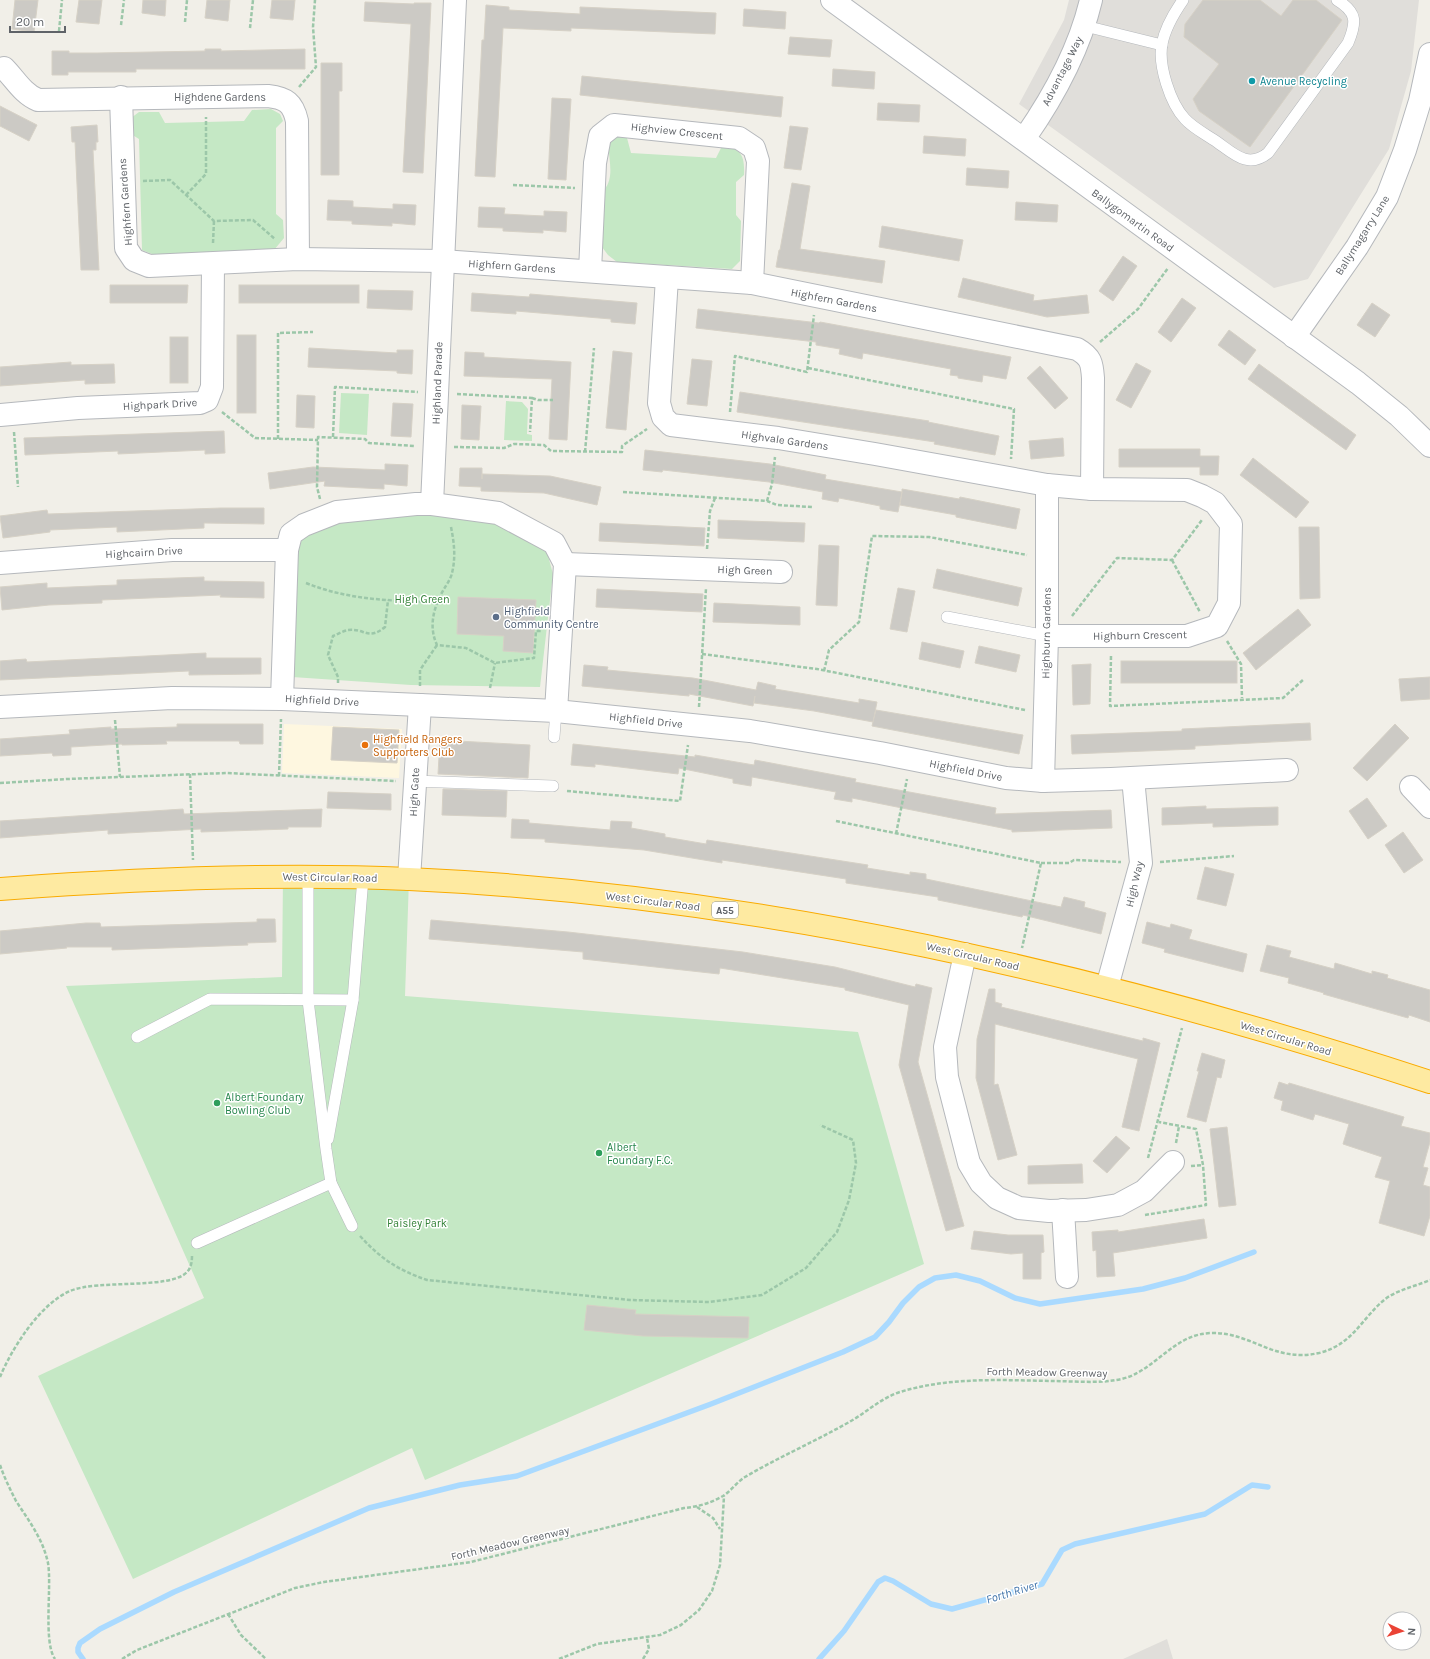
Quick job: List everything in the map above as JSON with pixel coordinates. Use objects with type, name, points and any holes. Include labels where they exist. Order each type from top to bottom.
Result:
[{"type":"highway","name":"West Circular Road","points":[[0,889],[194,878],[308,877],[409,879],[577,892],[716,908],[826,925],[965,954],[1107,987],[1188,1008],[1430,1082]]},
{"type":"street","points":[[442,261],[455,0]]},
{"type":"street","name":"Ballygomartin Road","points":[[832,0],[1385,404],[1430,446]]},
{"type":"street","name":"Advantage Way","points":[[1024,139],[1063,76],[1085,26],[1091,0]]},
{"type":"street","name":"Ballymagarry Lane","points":[[1294,337],[1357,247],[1387,197],[1405,150],[1420,101],[1430,54]]},
{"type":"street","name":"Highdene Gardens","points":[[2,68],[16,80],[24,92],[38,100],[121,97],[268,96],[279,98],[287,102]]},
{"type":"street","name":"Highfern Gardens","points":[[121,97],[126,248],[134,260],[150,266],[298,260],[442,261],[752,283],[1077,349],[1086,355],[1092,365],[1092,489]]},
{"type":"street","points":[[287,102],[294,109],[297,121],[298,260]]},
{"type":"street","name":"Highview Crescent","points":[[590,271],[595,162],[600,136],[614,125],[739,138],[754,148],[758,161],[752,283]]},
{"type":"street","name":"Highland Parade","points":[[440,505],[434,447],[442,261]]},
{"type":"street","name":"Highpark Drive","points":[[6,415],[78,408],[200,403],[207,400],[212,387],[213,264]]},
{"type":"street","points":[[663,417],[659,403],[667,278]]},
{"type":"street","name":"Highvale Gardens","points":[[663,417],[671,425],[778,438],[1047,485]]},
{"type":"street","points":[[1047,485],[1092,489],[1187,490],[1215,503],[1231,524],[1229,602],[1213,627]]},
{"type":"street","name":"Highburn Gardens","points":[[1043,781],[1044,711],[1052,636],[1047,556],[1047,485]]},
{"type":"street","points":[[282,698],[287,550],[291,534],[304,524],[337,512],[416,504],[440,505],[498,513],[554,543],[565,564],[556,711]]},
{"type":"street","name":"Highcairn Drive","points":[[0,563],[172,550],[287,550]]},
{"type":"street","name":"High Green","points":[[565,564],[782,572]]},
{"type":"street","name":"Highburn Crescent","points":[[1052,636],[1187,636],[1213,627]]},
{"type":"street","name":"Highfield Drive","points":[[0,707],[172,698],[282,698],[556,711],[750,731],[880,753],[1006,778],[1043,781],[1287,770]]},
{"type":"street","name":"High Gate","points":[[409,879],[420,705]]},
{"type":"street","name":"High Way","points":[[1107,987],[1141,863],[1133,778]]},
{"type":"street","points":[[1411,787],[1430,807]]},
{"type":"street","points":[[965,954],[945,1047],[947,1077],[969,1163],[981,1183],[997,1198],[1019,1208],[1086,1210],[1118,1205],[1144,1192],[1173,1162]]},
{"type":"street","points":[[1063,1210],[1067,1277]]},
{"type":"lane","points":[[1183,0],[1166,30],[1162,45],[1162,60],[1168,87],[1175,105],[1185,119],[1237,156],[1250,161],[1259,160],[1268,153],[1348,42],[1354,30],[1354,16],[1348,7],[1337,0]]},
{"type":"lane","points":[[1085,26],[1162,45]]},
{"type":"lane","points":[[947,617],[1052,636]]},
{"type":"lane","points":[[554,737],[556,711]]},
{"type":"lane","points":[[414,781],[553,786]]},
{"type":"lane","points":[[308,877],[308,1000],[326,1149],[331,1183],[352,1226]]},
{"type":"lane","points":[[326,1149],[353,1000],[363,878]]},
{"type":"lane","points":[[137,1037],[210,999],[353,1000]]},
{"type":"lane","points":[[197,1243],[331,1183]]},
{"type":"path","points":[[59,31],[62,0]]},
{"type":"path","points":[[121,25],[124,0]]},
{"type":"path","points":[[185,22],[187,0]]},
{"type":"path","points":[[250,28],[253,0]]},
{"type":"path","points":[[287,102],[316,67],[313,27],[315,0]]},
{"type":"path","points":[[186,195],[206,174],[207,96]]},
{"type":"path","points":[[123,183],[170,180],[214,221],[253,220],[298,260]]},
{"type":"path","points":[[514,185],[594,189]]},
{"type":"path","points":[[1101,342],[1138,309],[1166,271]]},
{"type":"path","points":[[727,433],[735,356],[807,372],[817,297]]},
{"type":"path","points":[[278,439],[278,333],[313,332]]},
{"type":"path","points":[[585,452],[594,348]]},
{"type":"path","points":[[808,368],[1014,409],[1011,464]]},
{"type":"path","points":[[333,438],[336,387],[553,400]]},
{"type":"path","points":[[530,432],[532,398]]},
{"type":"path","points":[[207,400],[255,438],[318,440],[318,438],[365,439],[369,443],[434,447],[504,448],[514,444],[544,445],[551,451],[622,452],[622,446],[663,417]]},
{"type":"path","points":[[6,415],[18,487]]},
{"type":"path","points":[[318,440],[317,487],[326,516]]},
{"type":"path","points":[[767,502],[774,472]]},
{"type":"path","points":[[623,492],[767,502],[777,505],[812,507]]},
{"type":"path","points":[[708,543],[710,511],[715,498]]},
{"type":"path","points":[[1172,560],[1215,503]]},
{"type":"path","points":[[437,645],[432,636],[434,607],[452,574],[455,560],[454,540],[449,519],[440,505]]},
{"type":"path","points":[[824,671],[829,650],[859,622],[872,536],[929,537],[1025,554],[1047,556]]},
{"type":"path","points":[[1052,636],[1117,558],[1172,560]]},
{"type":"path","points":[[1172,560],[1213,627],[1241,664],[1242,698]]},
{"type":"path","points":[[553,786],[564,790],[680,801],[688,745],[700,703],[707,569]]},
{"type":"path","points":[[287,574],[321,589],[375,600],[437,602]]},
{"type":"path","points":[[338,677],[328,655],[333,636],[349,630],[369,634],[378,633],[385,626],[388,600]]},
{"type":"path","points":[[437,645],[466,648],[495,663],[534,658],[536,631],[561,632]]},
{"type":"path","points":[[1111,636],[1110,706],[1242,698],[1283,698],[1304,679]]},
{"type":"path","points":[[420,670],[437,645]]},
{"type":"path","points":[[702,654],[824,671],[1032,711],[1044,711]]},
{"type":"path","points":[[491,682],[495,663]]},
{"type":"path","points":[[279,776],[282,698]]},
{"type":"path","points":[[114,701],[120,777]]},
{"type":"path","points":[[0,783],[226,773],[414,781]]},
{"type":"path","points":[[190,774],[194,878]]},
{"type":"path","points":[[896,834],[904,797]]},
{"type":"path","points":[[836,821],[1041,863],[1018,966]]},
{"type":"path","points":[[1147,1161],[1188,1008]]},
{"type":"path","points":[[352,1226],[372,1249],[386,1262],[409,1274],[427,1280],[630,1300],[709,1302],[762,1295],[806,1268],[837,1232],[848,1200],[856,1163],[853,1140],[820,1125]]},
{"type":"path","points":[[1194,1166],[1203,1165]]},
{"type":"path","points":[[0,1377],[13,1352],[31,1326],[46,1307],[54,1300],[69,1291],[86,1286],[160,1281],[180,1277],[192,1266],[192,1252],[197,1243]]},
{"type":"path","name":"Forth Meadow Greenway","points":[[122,1659],[137,1650],[228,1614],[279,1594],[310,1585],[471,1562],[684,1508],[696,1507],[724,1495],[744,1478],[853,1420],[890,1395],[900,1392],[932,1385],[980,1379],[1109,1381],[1135,1375],[1181,1341],[1202,1334],[1212,1333],[1234,1336],[1281,1354],[1305,1355],[1320,1352],[1345,1341],[1357,1330],[1377,1306],[1389,1297],[1409,1287],[1430,1280]]},
{"type":"path","points":[[0,1465],[11,1492],[35,1529],[44,1549],[50,1590],[49,1641],[55,1659]]},
{"type":"path","points":[[558,1659],[597,1644],[660,1635],[681,1625],[699,1610],[712,1591],[720,1565],[724,1495]]},
{"type":"path","points":[[696,1507],[713,1518],[721,1531]]},
{"type":"path","points":[[228,1614],[241,1635],[266,1659]]},
{"type":"path","points":[[643,1659],[649,1649],[647,1638]]},
{"type":"shaded area","points":[[1069,0],[1419,0],[1411,71],[1389,149],[1308,279],[1274,288],[1019,104],[1064,20]]},
{"type":"shaded area","points":[[284,724],[402,729],[399,778],[282,773]]},
{"type":"shaded area","points":[[1167,1639],[1173,1659],[1123,1659]]},
{"type":"green space","points":[[271,109],[280,114],[283,121],[276,128],[276,214],[283,220],[284,238],[274,250],[157,256],[142,250],[139,139],[131,134],[131,118],[139,112],[159,112],[165,123],[244,121],[252,110]]},
{"type":"green space","points":[[616,136],[627,138],[631,153],[716,158],[722,146],[734,149],[741,154],[744,163],[744,175],[736,182],[736,215],[741,221],[740,261],[732,269],[617,262],[608,255],[602,247],[604,190],[610,179],[609,140]]},
{"type":"green space","points":[[341,393],[369,394],[367,435],[339,433]]},
{"type":"green space","points":[[506,401],[522,402],[528,409],[527,434],[532,435],[532,441],[504,440]]},
{"type":"green space","name":"High Green","points":[[422,513],[492,522],[547,552],[553,574],[540,687],[411,685],[292,677],[296,540],[331,521]]},
{"type":"green space","name":"Paisley Park","points":[[283,876],[409,879],[405,996],[858,1032],[924,1264],[425,1480],[412,1448],[133,1579],[38,1376],[204,1298],[66,986],[282,977]]},
{"type":"building","points":[[15,0],[38,0],[34,32],[12,29]]},
{"type":"building","points":[[79,0],[102,0],[99,24],[76,22]]},
{"type":"building","points":[[143,0],[166,0],[165,16],[142,13]]},
{"type":"building","points":[[207,0],[230,0],[228,21],[205,18]]},
{"type":"building","points":[[272,0],[295,0],[293,20],[270,18]]},
{"type":"building","name":"Avenue Recycling","points":[[1203,0],[1260,0],[1281,16],[1293,0],[1316,0],[1342,20],[1250,147],[1199,111],[1193,99],[1219,64],[1184,37],[1185,24]]},
{"type":"building","points":[[365,2],[414,4],[431,3],[423,173],[403,172],[411,24],[364,21]]},
{"type":"building","points":[[486,5],[509,7],[509,10],[580,14],[580,7],[716,13],[715,34],[571,28],[571,31],[503,28],[495,177],[475,176],[482,40],[484,40]]},
{"type":"building","points":[[744,9],[786,12],[785,29],[743,26]]},
{"type":"building","points":[[790,37],[832,40],[830,57],[788,54]]},
{"type":"building","points":[[205,49],[221,49],[221,51],[305,49],[305,69],[136,69],[136,72],[68,72],[68,75],[52,75],[52,51],[69,51],[69,53],[98,53],[205,51]]},
{"type":"building","points":[[321,63],[342,63],[342,91],[339,91],[339,175],[321,175]]},
{"type":"building","points":[[833,69],[875,72],[874,89],[832,86]]},
{"type":"building","points":[[582,76],[783,97],[781,117],[580,95]]},
{"type":"building","points":[[552,98],[571,99],[566,180],[548,179]]},
{"type":"building","points":[[878,103],[920,105],[919,122],[877,120]]},
{"type":"building","points":[[0,106],[37,125],[29,141],[0,126]]},
{"type":"building","points":[[97,125],[98,142],[96,142],[96,150],[93,150],[99,270],[81,270],[75,142],[72,142],[71,127]]},
{"type":"building","points":[[790,126],[808,128],[801,170],[784,168]]},
{"type":"building","points":[[924,136],[966,139],[965,156],[923,153]]},
{"type":"building","points":[[967,168],[1009,171],[1008,188],[966,185]]},
{"type":"building","points":[[792,183],[810,186],[800,249],[885,261],[882,283],[776,267]]},
{"type":"building","points":[[328,200],[353,201],[353,207],[393,209],[393,204],[416,205],[415,225],[392,223],[392,226],[352,224],[352,221],[327,220]]},
{"type":"building","points":[[1016,202],[1058,205],[1057,222],[1015,220]]},
{"type":"building","points":[[479,207],[505,208],[504,214],[544,216],[544,211],[567,212],[566,232],[543,230],[543,233],[503,231],[503,228],[478,227]]},
{"type":"building","points":[[882,226],[963,240],[959,261],[879,247]]},
{"type":"building","points":[[1123,256],[1137,266],[1113,301],[1099,291]]},
{"type":"building","points":[[963,278],[1034,295],[1033,301],[1087,295],[1089,313],[1047,317],[958,297]]},
{"type":"building","points":[[110,285],[188,285],[187,303],[110,303]]},
{"type":"building","points":[[239,285],[359,285],[359,303],[239,303]]},
{"type":"building","points":[[368,290],[413,291],[412,310],[367,308]]},
{"type":"building","points":[[472,293],[529,297],[530,294],[637,303],[635,324],[611,322],[611,319],[516,311],[516,314],[471,311]]},
{"type":"building","points":[[1182,298],[1196,308],[1171,342],[1158,332]]},
{"type":"building","points":[[1372,303],[1390,315],[1375,337],[1357,325]]},
{"type":"building","points":[[698,309],[820,322],[1011,357],[1006,379],[983,375],[982,382],[958,378],[958,376],[950,375],[951,369],[863,353],[862,359],[839,354],[840,349],[816,345],[816,342],[696,328]]},
{"type":"building","points":[[1229,330],[1256,350],[1245,365],[1218,345]]},
{"type":"building","points":[[237,335],[256,335],[256,413],[237,413]]},
{"type":"building","points":[[170,337],[188,337],[188,383],[170,383]]},
{"type":"building","points":[[309,348],[397,353],[397,350],[413,350],[412,374],[397,373],[397,371],[308,367]]},
{"type":"building","points":[[613,351],[632,353],[626,430],[606,428]]},
{"type":"building","points":[[465,352],[484,353],[484,357],[571,362],[567,440],[549,439],[552,379],[464,376]]},
{"type":"building","points":[[692,359],[712,361],[707,406],[687,404]]},
{"type":"building","points":[[71,362],[71,365],[114,364],[115,383],[85,384],[85,380],[0,386],[0,367]]},
{"type":"building","points":[[1136,363],[1151,371],[1131,408],[1116,400]]},
{"type":"building","points":[[1259,364],[1356,435],[1346,450],[1248,379]]},
{"type":"building","points":[[1040,366],[1068,398],[1055,409],[1027,378]]},
{"type":"building","points":[[740,392],[929,421],[928,422],[999,436],[995,455],[934,444],[935,442],[737,412]]},
{"type":"building","points":[[297,395],[315,396],[314,428],[296,427]]},
{"type":"building","points":[[393,403],[413,404],[411,437],[391,436]]},
{"type":"building","points":[[462,405],[481,406],[479,440],[461,439]]},
{"type":"building","points":[[224,431],[225,453],[205,454],[205,450],[118,454],[118,451],[25,455],[24,438]]},
{"type":"building","points":[[1063,438],[1064,456],[1031,459],[1029,441]]},
{"type":"building","points":[[1119,449],[1200,449],[1200,456],[1219,456],[1218,475],[1200,475],[1200,467],[1119,467]]},
{"type":"building","points":[[645,450],[770,464],[826,475],[825,479],[902,492],[898,512],[880,509],[880,506],[839,498],[838,502],[822,499],[823,492],[769,482],[663,470],[662,472],[643,470]]},
{"type":"building","points":[[1253,458],[1309,502],[1296,518],[1240,475]]},
{"type":"building","points":[[385,464],[408,465],[407,486],[384,484],[384,489],[324,486],[325,481],[270,489],[268,473],[313,467],[385,470]]},
{"type":"building","points":[[460,468],[482,468],[482,474],[550,476],[601,487],[597,505],[544,493],[481,491],[481,487],[459,486]]},
{"type":"building","points":[[902,489],[959,499],[960,497],[1020,509],[1016,529],[956,517],[956,515],[900,505]]},
{"type":"building","points":[[264,508],[264,524],[204,523],[204,528],[117,532],[117,527],[50,530],[50,532],[3,538],[0,516],[47,510],[48,514]]},
{"type":"building","points":[[718,520],[805,523],[804,542],[718,538]]},
{"type":"building","points":[[600,523],[705,528],[704,546],[599,541]]},
{"type":"building","points":[[1299,527],[1319,527],[1320,598],[1300,599]]},
{"type":"building","points":[[819,545],[839,546],[837,606],[816,605]]},
{"type":"building","points":[[937,569],[1022,588],[1018,606],[933,588]]},
{"type":"building","points":[[204,577],[204,581],[264,582],[264,598],[220,597],[221,595],[102,600],[102,603],[49,605],[2,610],[0,587],[47,583],[47,588],[117,585],[117,580]]},
{"type":"building","points":[[898,588],[915,591],[907,632],[890,629]]},
{"type":"building","points":[[597,589],[703,594],[702,612],[596,607]]},
{"type":"building","name":"Highfield Community Centre","points":[[458,597],[536,600],[533,653],[503,651],[504,636],[457,634]]},
{"type":"building","points":[[714,603],[800,607],[800,625],[713,622]]},
{"type":"building","points":[[1298,609],[1311,625],[1256,670],[1243,653]]},
{"type":"building","points":[[922,642],[964,651],[960,668],[919,659]]},
{"type":"building","points":[[979,646],[1020,655],[1016,672],[975,663]]},
{"type":"building","points":[[206,653],[206,658],[261,658],[261,674],[189,675],[189,671],[0,680],[0,661],[26,659],[27,662]]},
{"type":"building","points":[[1121,661],[1237,661],[1237,683],[1121,683]]},
{"type":"building","points":[[1091,664],[1090,704],[1073,705],[1072,665]]},
{"type":"building","points":[[584,665],[608,667],[607,670],[693,678],[756,690],[758,682],[776,686],[775,689],[859,703],[859,699],[877,702],[873,722],[814,711],[754,703],[755,696],[753,706],[689,694],[689,696],[582,686]]},
{"type":"building","points":[[1430,677],[1430,699],[1401,701],[1399,679]]},
{"type":"building","points":[[876,710],[1023,735],[1019,754],[872,726]]},
{"type":"building","points":[[1310,723],[1311,740],[1195,746],[1195,749],[1072,754],[1071,735],[1182,731],[1182,729]]},
{"type":"building","points":[[177,724],[263,724],[263,744],[240,744],[239,741],[166,741],[167,744],[122,744],[71,747],[71,755],[53,756],[52,753],[0,756],[0,739],[70,734],[69,730],[111,727],[111,729],[177,727]]},
{"type":"building","points":[[1395,724],[1409,738],[1367,781],[1353,768]]},
{"type":"building","name":"Highfield Rangers Supporters Club","points":[[333,727],[399,730],[397,763],[331,760]]},
{"type":"building","points":[[440,740],[530,745],[528,778],[438,774]]},
{"type":"building","points":[[573,744],[695,757],[695,755],[754,765],[755,760],[856,779],[855,782],[996,808],[995,814],[1111,810],[1112,828],[1012,832],[1012,830],[852,798],[852,802],[834,799],[836,792],[752,777],[751,786],[733,783],[733,779],[679,768],[678,774],[595,764],[595,767],[571,765]]},
{"type":"building","points":[[443,789],[507,791],[506,817],[442,815]]},
{"type":"building","points":[[328,792],[391,794],[391,810],[327,808]]},
{"type":"building","points":[[1367,798],[1387,826],[1368,839],[1349,811]]},
{"type":"building","points":[[1206,806],[1206,809],[1278,807],[1278,825],[1213,827],[1213,823],[1162,825],[1162,808]]},
{"type":"building","points":[[183,809],[184,814],[322,809],[321,827],[288,827],[288,829],[201,832],[201,829],[108,834],[108,830],[0,838],[0,821]]},
{"type":"building","points":[[512,819],[529,820],[529,823],[610,830],[611,821],[632,822],[631,828],[665,834],[665,837],[706,844],[707,840],[868,865],[867,868],[910,875],[910,872],[926,874],[926,879],[1061,907],[1064,897],[1085,902],[1084,907],[1106,913],[1101,934],[1023,915],[1022,917],[938,900],[938,897],[846,883],[846,879],[722,860],[722,863],[644,850],[545,842],[545,839],[511,838]]},
{"type":"building","points":[[1403,832],[1423,860],[1404,873],[1385,845]]},
{"type":"building","points":[[1205,867],[1234,874],[1226,906],[1197,899]]},
{"type":"building","points":[[257,919],[275,919],[276,942],[247,943],[248,945],[112,950],[112,947],[66,947],[67,948],[0,954],[0,931],[86,923],[100,923],[101,927],[257,922]]},
{"type":"building","points":[[431,920],[568,932],[743,952],[835,967],[915,987],[916,984],[932,988],[918,1062],[964,1226],[946,1231],[899,1065],[909,1005],[845,990],[845,988],[720,968],[719,974],[583,959],[583,952],[429,939]]},
{"type":"building","points":[[1147,922],[1170,928],[1171,924],[1192,930],[1189,939],[1247,954],[1243,972],[1164,952],[1165,949],[1142,943]]},
{"type":"building","points":[[1267,945],[1291,951],[1289,957],[1334,969],[1335,963],[1372,974],[1372,971],[1388,975],[1387,978],[1430,990],[1430,1022],[1409,1015],[1408,1018],[1323,994],[1324,993],[1288,983],[1289,978],[1260,971]]},
{"type":"building","points":[[989,989],[995,989],[995,1002],[1002,1004],[1001,1007],[1143,1041],[1143,1038],[1160,1043],[1139,1131],[1122,1127],[1138,1059],[995,1024],[994,1085],[998,1084],[1017,1155],[998,1160],[976,1078],[977,1039]]},
{"type":"building","points":[[1202,1053],[1225,1060],[1221,1078],[1217,1077],[1206,1122],[1187,1117]]},
{"type":"building","points":[[1279,1082],[1288,1085],[1289,1083],[1404,1117],[1401,1126],[1430,1133],[1430,1142],[1423,1167],[1428,1168],[1423,1185],[1430,1187],[1430,1216],[1424,1236],[1379,1223],[1390,1181],[1375,1177],[1382,1157],[1343,1144],[1349,1124],[1315,1114],[1313,1120],[1281,1110],[1283,1101],[1274,1098]]},
{"type":"building","points":[[1227,1127],[1236,1205],[1219,1207],[1210,1129]]},
{"type":"building","points":[[1116,1136],[1130,1148],[1107,1173],[1093,1161]]},
{"type":"building","points":[[1082,1164],[1083,1183],[1028,1184],[1028,1166]]},
{"type":"building","points":[[1204,1219],[1207,1238],[1113,1253],[1115,1276],[1097,1277],[1096,1250],[1093,1251],[1092,1232],[1118,1230],[1118,1232]]},
{"type":"building","points":[[974,1231],[1008,1235],[1043,1235],[1044,1252],[1041,1253],[1041,1279],[1023,1279],[1023,1253],[1011,1254],[971,1249]]},
{"type":"building","points":[[587,1305],[636,1310],[635,1314],[749,1317],[748,1338],[643,1336],[584,1330]]},
{"type":"waterway","points":[[83,1659],[78,1652],[80,1643],[100,1629],[174,1592],[369,1508],[460,1485],[517,1476],[711,1404],[843,1352],[875,1337],[889,1322],[903,1303],[919,1287],[935,1278],[956,1275],[980,1281],[1015,1298],[1040,1304],[1143,1289],[1185,1278],[1254,1252]]},
{"type":"waterway","name":"Forth River","points":[[819,1659],[844,1631],[878,1582],[885,1578],[893,1581],[931,1604],[952,1609],[1042,1584],[1062,1550],[1075,1544],[1205,1514],[1252,1485],[1268,1487]]},
{"type":"place","name":"Avenue Recycling","points":[[1252,81]]},
{"type":"place","name":"Highfield Community Centre","points":[[496,617]]},
{"type":"place","name":"Highfield Rangers Supporters Club","points":[[365,745]]},
{"type":"place","name":"Albert Foundary Bowling Club","points":[[217,1103]]},
{"type":"place","name":"Albert Foundary F.C.","points":[[599,1153]]}]
